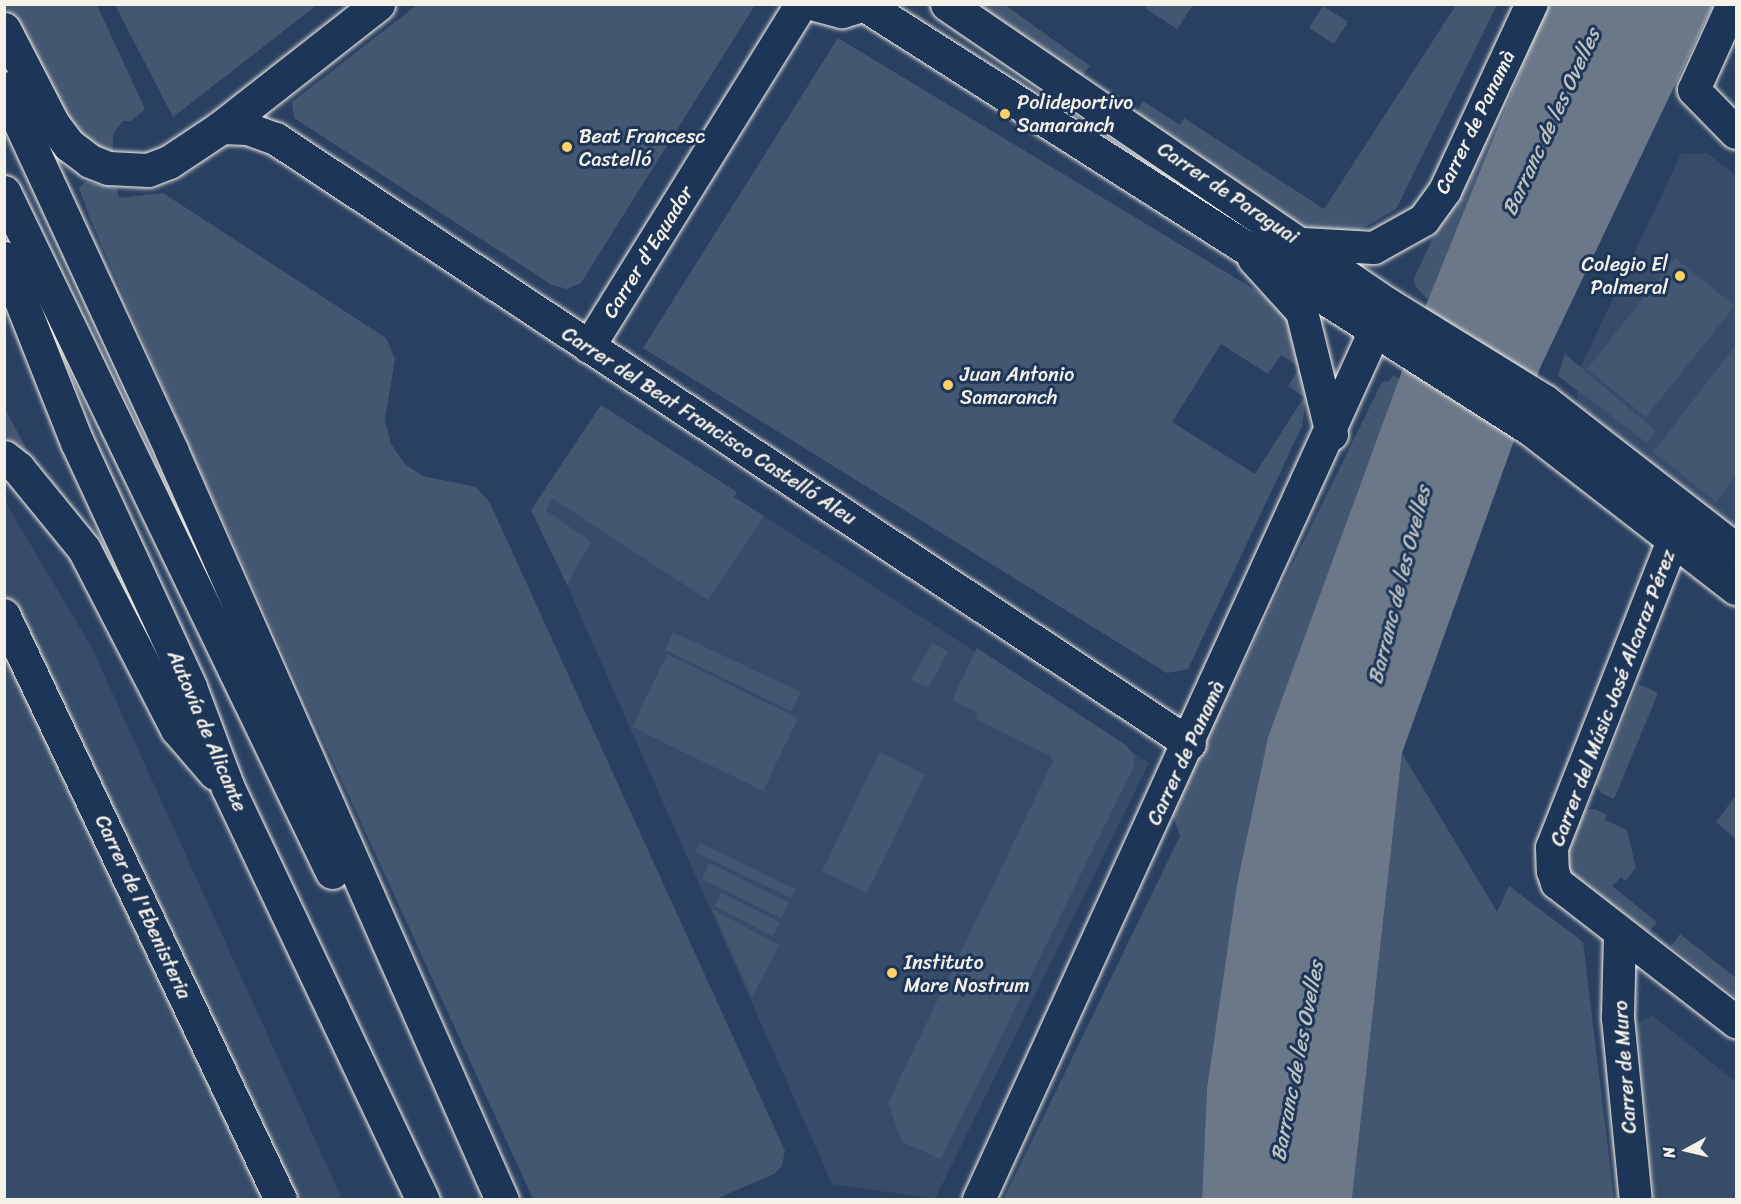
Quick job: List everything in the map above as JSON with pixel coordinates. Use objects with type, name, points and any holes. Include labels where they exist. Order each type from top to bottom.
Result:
[{"type":"main road","points":[[4,29],[53,124],[69,145],[90,162],[108,168],[148,170],[169,162],[220,128],[378,4]]},
{"type":"main road","points":[[814,4],[842,11],[865,5]]},
{"type":"main road","name":"Carrer de Paraguai","points":[[947,4],[1303,244],[1383,318]]},
{"type":"main road","name":"Carrer de Paraguai","points":[[865,5],[1240,243],[1383,318]]},
{"type":"main road","points":[[4,88],[171,450],[451,1089],[502,1200]]},
{"type":"main road","points":[[4,192],[345,899],[451,1089]]},
{"type":"main road","name":"Autovía de Alicante","points":[[4,258],[77,442],[190,687],[228,788],[423,1200]]},
{"type":"main road","points":[[4,309],[77,442]]},
{"type":"main road","points":[[1383,318],[1544,400],[1737,550]]},
{"type":"main road","points":[[1383,318],[1737,588]]},
{"type":"main road","points":[[4,457],[18,468],[84,549],[177,729],[228,788]]},
{"type":"street","name":"Carrer d'Equador","points":[[589,347],[802,4]]},
{"type":"street","name":"Carrer de Panamà","points":[[1303,244],[1374,248],[1424,220],[1445,191],[1532,4]]},
{"type":"street","points":[[1733,4],[1694,90],[1737,134]]},
{"type":"street","name":"Carrer del Beat Francisco Castelló Aleu","points":[[220,128],[248,129],[276,139],[1190,744]]},
{"type":"street","name":"Carrer de Paraguai","points":[[1240,243],[1302,312],[1332,434]]},
{"type":"street","name":"Carrer de Panamà","points":[[979,1200],[1332,434],[1383,318]]},
{"type":"street","points":[[1587,433],[1601,460],[1653,500],[1671,519],[1674,538]]},
{"type":"street","name":"Carrer del Músic José Alcaraz Pérez","points":[[1674,538],[1552,848],[1557,883],[1620,934],[1737,1022]]},
{"type":"street","name":"Carrer de l'Ebenisteria","points":[[4,615],[281,1200]]},
{"type":"street","name":"Carrer de Muro","points":[[1620,934],[1618,1018],[1636,1200]]},
{"type":"shaded area","points":[[1148,4],[1193,5],[1177,29],[1145,8]]},
{"type":"shaded area","points":[[5,5],[97,5],[145,109],[131,121],[123,121],[113,134],[113,156],[80,138]]},
{"type":"shaded area","points":[[115,5],[317,5],[173,117]]},
{"type":"shaded area","points":[[417,5],[755,5],[581,283],[567,289],[552,285],[294,118],[292,102]]},
{"type":"shaded area","points":[[962,5],[1005,5],[1090,66],[1079,79]]},
{"type":"shaded area","points":[[1456,5],[1497,5],[1396,209],[1358,231],[1326,233],[1285,217],[1136,115],[1143,101],[1180,125],[1184,118],[1324,209]]},
{"type":"shaded area","points":[[1543,5],[1547,5],[1428,300],[1415,286],[1414,278]]},
{"type":"shaded area","points":[[1323,6],[1348,22],[1334,44],[1309,28]]},
{"type":"shaded area","name":"Juan Antonio Samaranch","points":[[838,38],[1262,294],[1289,321],[1307,394],[1302,426],[1188,669],[1167,673],[643,348]],"holes":[[[1221,344],[1268,374],[1281,355],[1300,367],[1288,386],[1304,397],[1255,474],[1172,422]]]},
{"type":"shaded area","name":"Colegio El Palmeral","points":[[1707,153],[1736,176],[1736,530],[1578,405],[1576,377],[1681,154]]},
{"type":"shaded area","points":[[85,182],[116,187],[119,198],[163,193],[386,338],[395,359],[385,420],[391,444],[405,464],[423,476],[476,487],[490,503],[785,1151],[782,1166],[774,1174],[716,1199],[533,1199],[184,435],[91,221],[79,188]]},
{"type":"shaded area","points":[[1675,258],[1735,306],[1646,417],[1587,369]]},
{"type":"shaded area","points":[[1736,345],[1736,475],[1716,502],[1653,452]]},
{"type":"shaded area","points":[[1565,354],[1656,431],[1647,443],[1558,376]]},
{"type":"shaded area","points":[[1393,375],[1401,380],[1268,737],[1237,884],[1207,1088],[1202,1199],[1003,1200],[1180,836],[1171,811],[1382,382],[1390,381]]},
{"type":"shaded area","points":[[601,405],[737,492],[734,497],[764,516],[708,600],[553,499],[546,510],[591,542],[567,585],[531,510]]},
{"type":"shaded area","points":[[5,409],[32,459],[5,435]]},
{"type":"shaded area","name":"Instituto Mare Nostrum","points":[[605,414],[1149,763],[935,1199],[832,1184],[539,522]]},
{"type":"shaded area","points":[[4,500],[92,648],[342,1199],[5,1199]]},
{"type":"shaded area","points":[[673,632],[801,692],[791,711],[665,650]]},
{"type":"shaded area","points":[[933,643],[948,652],[929,687],[910,680]]},
{"type":"shaded area","points":[[977,648],[1126,745],[1134,755],[1134,766],[941,1159],[902,1142],[888,1103],[1053,761],[1050,756],[976,719],[978,713],[952,700]]},
{"type":"shaded area","points":[[667,654],[798,718],[763,791],[632,727]]},
{"type":"shaded area","points":[[1639,684],[1658,693],[1614,799],[1601,793],[1596,784]]},
{"type":"shaded area","points":[[880,752],[925,775],[867,893],[822,871]]},
{"type":"shaded area","points":[[1402,753],[1497,912],[1509,886],[1583,942],[1614,1199],[1352,1200]]},
{"type":"shaded area","points":[[1736,795],[1736,839],[1716,822]]},
{"type":"shaded area","points":[[1595,809],[1607,815],[1605,820],[1627,830],[1636,868],[1625,881],[1621,877],[1612,886],[1657,922],[1649,932],[1570,873],[1564,863],[1584,810]]},
{"type":"shaded area","points":[[700,843],[795,889],[791,898],[695,852]]},
{"type":"shaded area","points":[[709,863],[789,903],[781,918],[702,879]]},
{"type":"shaded area","points":[[721,893],[780,922],[773,936],[714,906]]},
{"type":"shaded area","points":[[712,909],[779,945],[752,998]]},
{"type":"shaded area","points":[[1680,934],[1736,978],[1736,997],[1671,946]]},
{"type":"shaded area","points":[[1652,1015],[1736,1082],[1736,1199],[1655,1199],[1637,1023]]},
{"type":"water","name":"Barranc de les Ovelles","points":[[1547,5],[1713,5],[1540,368],[1402,753],[1352,1199],[1202,1200],[1207,1088],[1237,884],[1268,737],[1428,300]]},
{"type":"place","name":"Polideportivo Samaranch","points":[[1005,114]]},
{"type":"place","name":"Beat Francesc Castelló","points":[[567,147]]},
{"type":"place","name":"Colegio El Palmeral","points":[[1680,276]]},
{"type":"place","name":"Juan Antonio Samaranch","points":[[948,385]]},
{"type":"place","name":"Instituto Mare Nostrum","points":[[892,973]]}]
